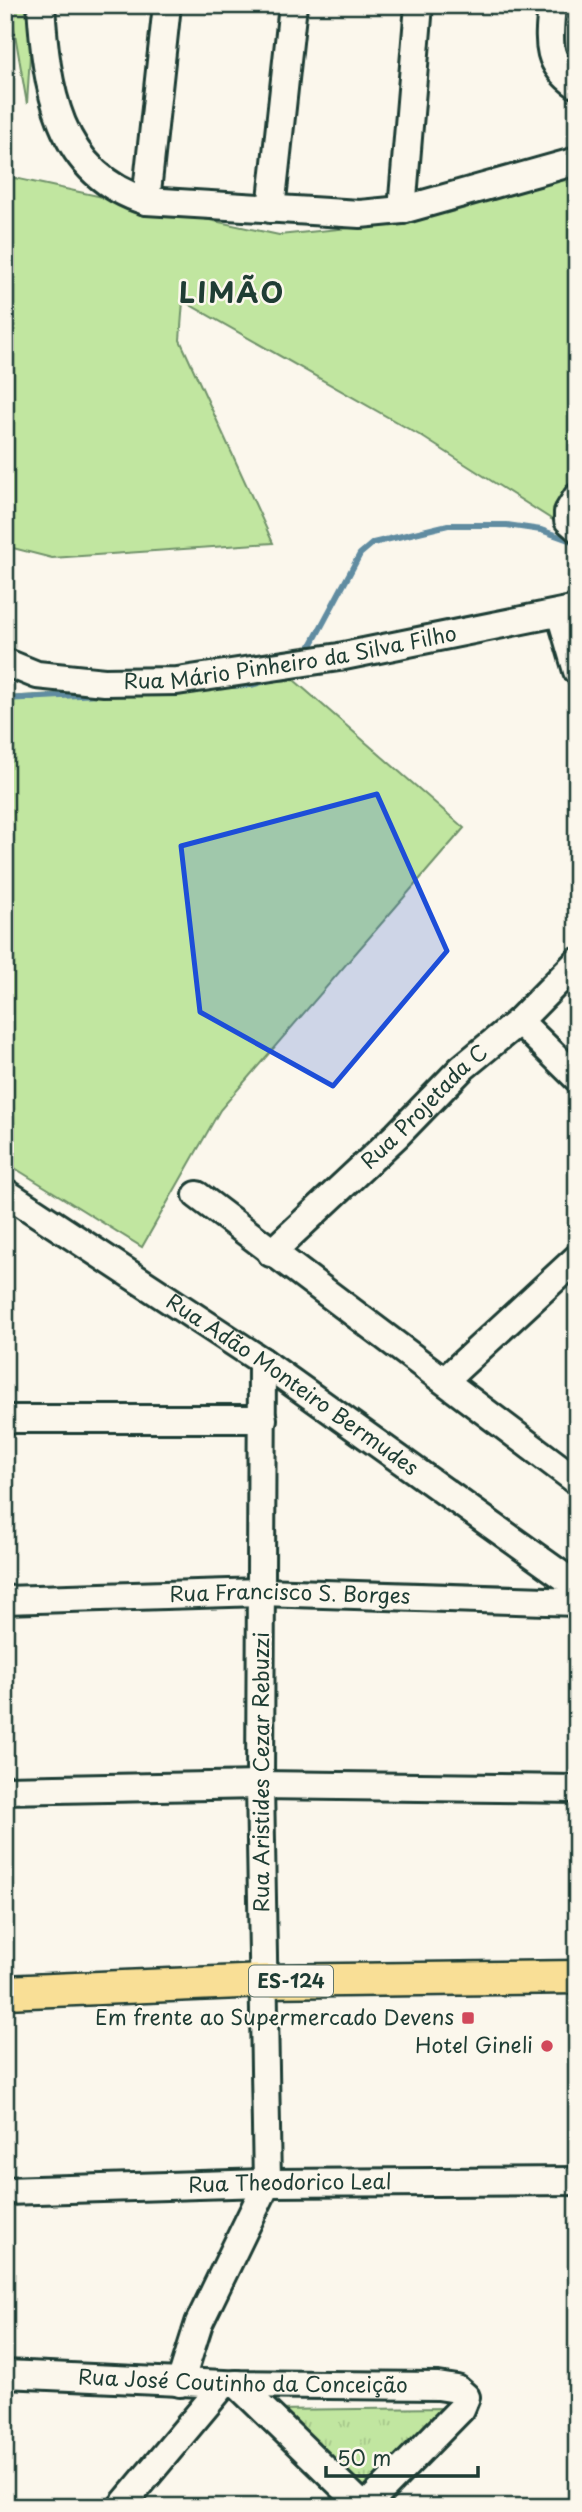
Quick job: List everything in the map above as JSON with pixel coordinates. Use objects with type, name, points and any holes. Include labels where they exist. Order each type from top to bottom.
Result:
[{"type":"main road","name":"ES-124","points":[[5,1992],[265,1981],[577,1977]]},
{"type":"street","points":[[41,5],[50,87],[65,134],[79,155],[113,186],[126,195],[146,201],[360,214],[402,210],[577,161]]},
{"type":"street","points":[[146,201],[167,5]]},
{"type":"street","points":[[271,209],[293,5]]},
{"type":"street","points":[[402,210],[419,5]]},
{"type":"street","points":[[552,5],[549,40],[552,57],[557,69],[577,85]]},
{"type":"street","points":[[574,526],[568,520],[568,512],[577,497]]},
{"type":"street","points":[[568,611],[577,671]]},
{"type":"street","name":"Rua Mário Pinheiro da Silva Filho","points":[[5,662],[37,675],[90,681],[177,681],[339,657],[568,611]]},
{"type":"street","name":"Rua Projetada C","points":[[271,1253],[397,1135],[461,1068],[519,1021],[577,962]]},
{"type":"street","points":[[519,1021],[577,1078]]},
{"type":"street","name":"Rua Adão Monteiro Bermudes","points":[[5,1192],[262,1361],[574,1576]]},
{"type":"street","points":[[197,1195],[577,1481]]},
{"type":"street","points":[[445,1380],[577,1258]]},
{"type":"street","name":"Rua Aristides Cezar Rebuzzi","points":[[262,1361],[260,1785],[267,2183]]},
{"type":"street","points":[[5,1419],[263,1419]]},
{"type":"street","name":"Rua Francisco S. Borges","points":[[5,1601],[261,1592],[577,1602]]},
{"type":"street","points":[[5,1790],[260,1785],[577,1789]]},
{"type":"street","name":"Rua Theodorico Leal","points":[[5,2191],[267,2183],[577,2181]]},
{"type":"street","points":[[180,2383],[203,2312],[267,2183]]},
{"type":"street","name":"Rua José Coutinho da Conceição","points":[[5,2374],[180,2383],[438,2386],[457,2389],[466,2397],[461,2409],[364,2507]]},
{"type":"street","points":[[137,2502],[230,2384],[364,2507]]},
{"type":"highlighted area","points":[[377,794],[447,951],[333,1086],[200,1012],[181,846]]},
{"type":"green space","points":[[10,5],[33,5],[27,104]]},
{"type":"green space","points":[[577,172],[577,522],[570,531],[421,436],[183,301],[180,340],[273,543],[52,558],[5,546],[5,176],[279,235],[409,222]]},
{"type":"green space","points":[[294,680],[464,828],[220,1110],[142,1247],[5,1162],[5,697]]},
{"type":"green space","points":[[446,2408],[368,2499],[272,2410]]},
{"type":"waterway","points":[[307,653],[360,554],[373,543],[448,525],[507,525],[541,530],[577,543]]},
{"type":"waterway","points":[[227,686],[251,685],[272,679]]},
{"type":"waterway","points":[[5,699],[98,694]]},
{"type":"place","name":"Em frente ao Supermercado Devens","points":[[468,2018]]},
{"type":"place","name":"Hotel Gineli","points":[[547,2046]]},
{"type":"district","name":"LIMÃO","points":[[232,293]]}]
